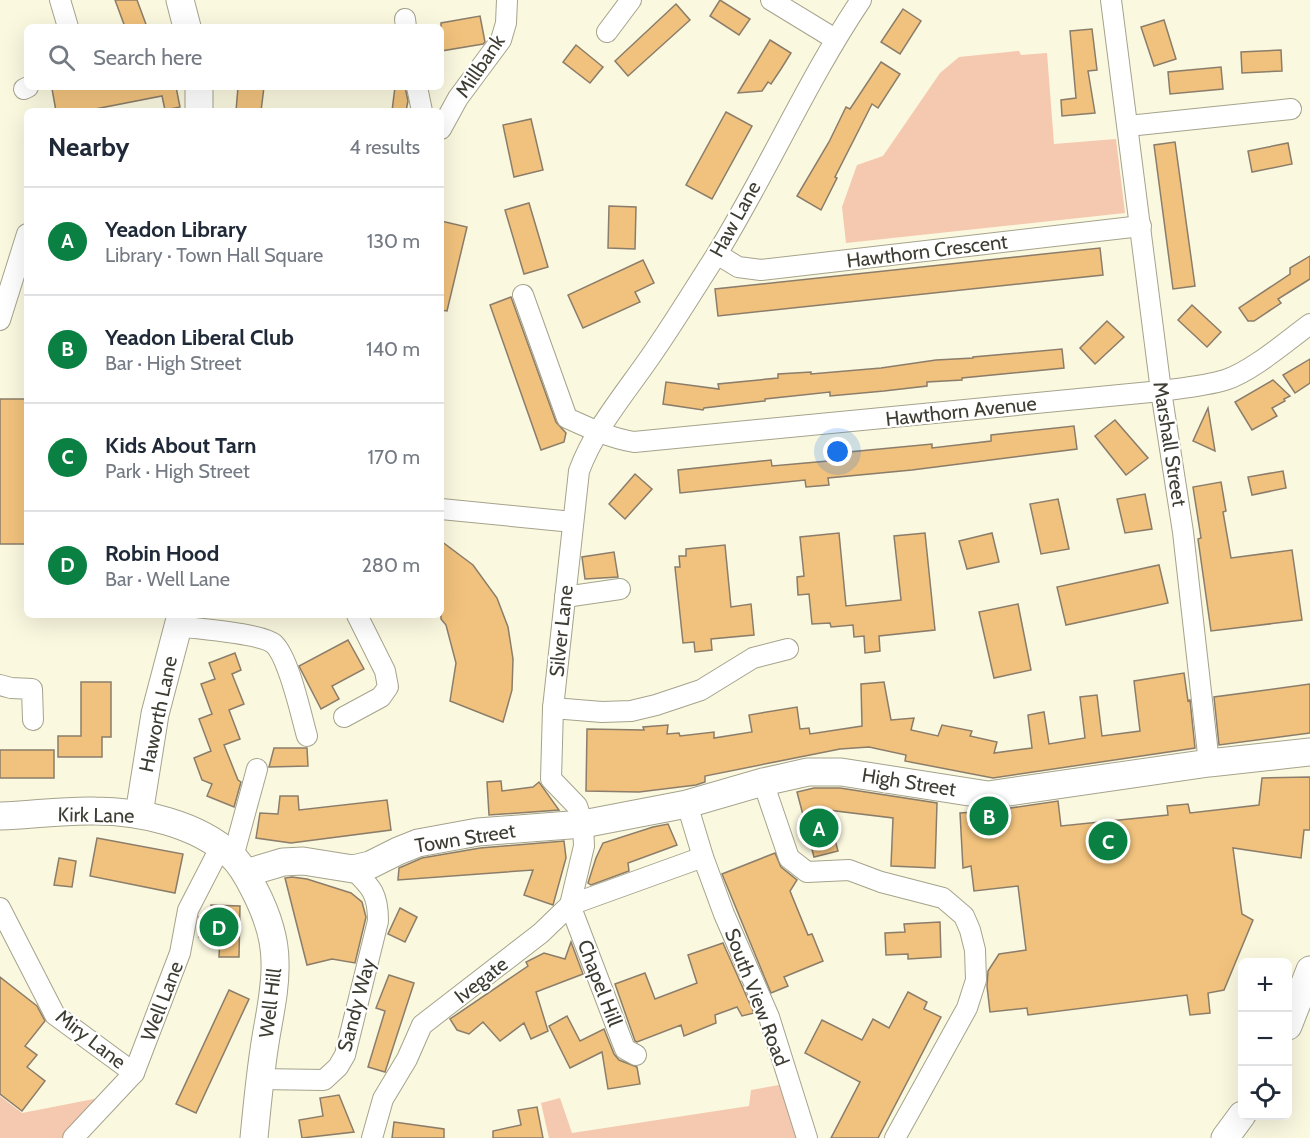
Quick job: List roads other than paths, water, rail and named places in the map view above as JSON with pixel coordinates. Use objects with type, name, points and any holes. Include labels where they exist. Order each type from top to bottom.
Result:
[{"type":"street","points":[[60,0],[67,24]]},
{"type":"street","points":[[180,0],[186,24]]},
{"type":"street","name":"Millbank","points":[[444,124],[458,98],[501,40],[506,23],[507,0]]},
{"type":"street","points":[[607,32],[632,0]]},
{"type":"street","points":[[771,0],[835,39]]},
{"type":"street","name":"Haw Lane","points":[[597,432],[674,322],[717,254],[835,39],[861,0]]},
{"type":"street","name":"Marshall Street","points":[[1111,0],[1142,226],[1161,391],[1183,532],[1209,763]]},
{"type":"street","points":[[199,90],[199,108]]},
{"type":"street","points":[[418,90],[421,108]]},
{"type":"street","points":[[1128,126],[1291,109]]},
{"type":"street","name":"Hawthorn Crescent","points":[[717,254],[738,267],[761,270],[1142,226]]},
{"type":"street","points":[[0,320],[20,281],[24,254]]},
{"type":"street","name":"Hawthorn Avenue","points":[[523,295],[567,418],[597,432],[634,442],[1161,391],[1227,380],[1310,324]]},
{"type":"street","name":"Silver Lane","points":[[583,824],[577,806],[551,779],[553,708],[579,471],[597,432]]},
{"type":"street","points":[[444,508],[573,522]]},
{"type":"street","points":[[565,597],[620,589]]},
{"type":"street","points":[[344,717],[381,697],[388,687],[385,671],[358,618]]},
{"type":"street","points":[[180,621],[251,636],[273,644],[288,670],[307,736]]},
{"type":"street","name":"Haworth Lane","points":[[139,814],[155,714],[180,621]]},
{"type":"street","points":[[553,708],[602,712],[631,711],[657,705],[701,690],[753,658],[788,649]]},
{"type":"street","points":[[0,685],[32,689],[33,720]]},
{"type":"street","name":"High Street","points":[[583,824],[687,804],[763,782],[808,772],[841,772],[988,795],[1209,763],[1310,752]]},
{"type":"street","name":"Well Lane","points":[[73,1138],[134,1074],[180,952],[188,910],[233,859],[257,769]]},
{"type":"street","points":[[763,782],[789,858],[807,872],[849,870],[881,882],[943,898],[964,916],[970,930],[975,950],[976,980],[967,1008],[895,1138]]},
{"type":"street","name":"South View Road","points":[[687,804],[703,858],[724,915],[769,1017],[807,1138]]},
{"type":"street","name":"Kirk Lane","points":[[0,816],[95,811],[139,814],[184,828],[233,859]]},
{"type":"street","points":[[570,905],[584,846],[583,824]]},
{"type":"street","name":"Town Street","points":[[233,859],[303,861],[353,869],[370,865],[398,850],[418,843],[478,832],[583,824]]},
{"type":"street","points":[[570,905],[703,858]]},
{"type":"street","name":"Well Hill","points":[[233,859],[263,906],[273,937],[275,960],[275,977],[259,1079],[254,1138]]},
{"type":"street","name":"Sandy Way","points":[[259,1079],[324,1080],[338,1068],[345,1055],[378,921],[378,905],[372,888],[353,869]]},
{"type":"street","name":"Chapel Hill","points":[[570,905],[625,1049],[636,1055]]},
{"type":"street","name":"Ivegate","points":[[372,1138],[383,1099],[408,1059],[422,1025],[541,933],[570,905]]},
{"type":"street","name":"Miry Lane","points":[[0,908],[55,1015],[134,1074]]},
{"type":"street","points":[[1292,1014],[1310,970]]},
{"type":"street","points":[[1225,1138],[1238,1120]]},
{"type":"place","name":"Yeadon Liberal Club","points":[[989,816]]},
{"type":"place","name":"Yeadon Library","points":[[819,828]]},
{"type":"place","name":"Kids About Tarn","points":[[1108,841]]},
{"type":"place","name":"Robin Hood","points":[[219,927]]}]
